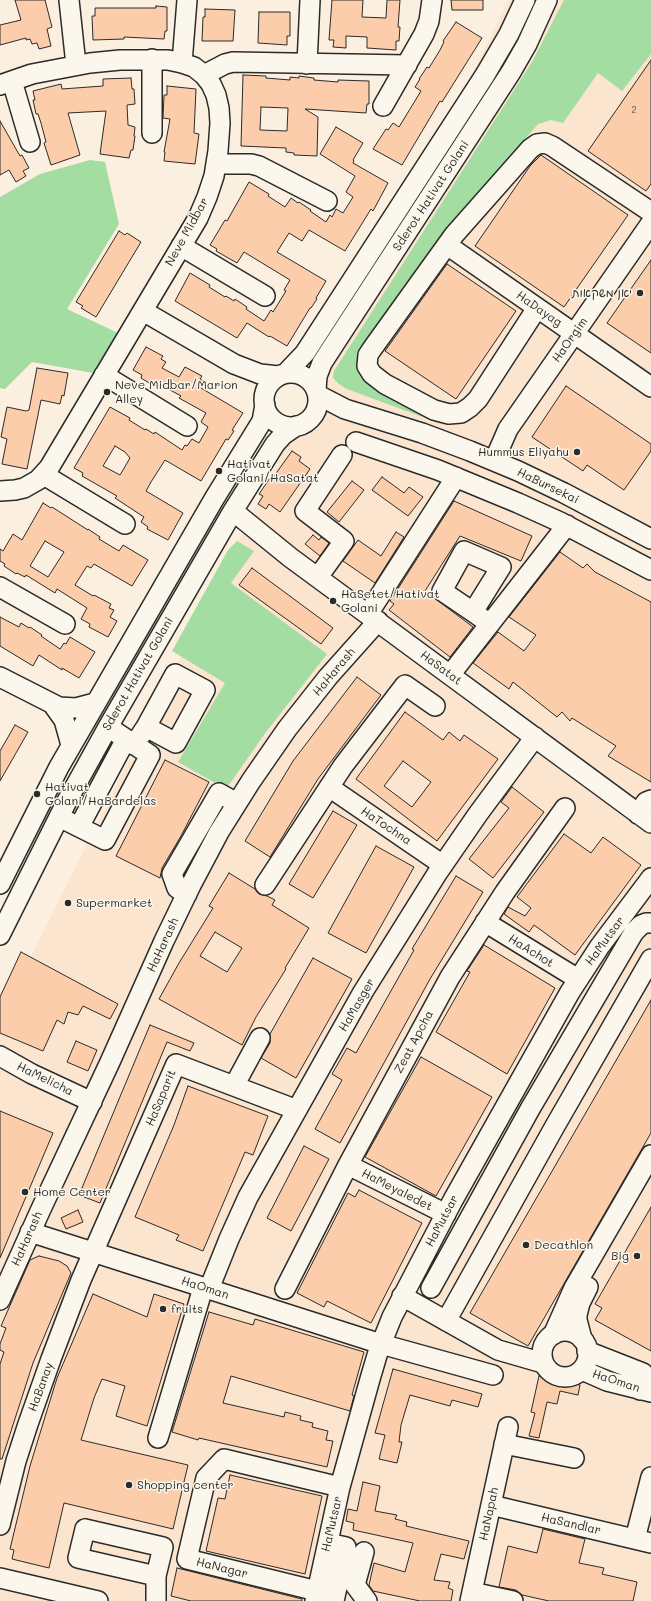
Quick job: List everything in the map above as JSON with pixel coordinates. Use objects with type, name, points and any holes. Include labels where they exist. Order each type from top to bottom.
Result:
[{"type":"street","points":[[69,0],[76,65]]},
{"type":"street","points":[[182,63],[187,0]]},
{"type":"street","points":[[307,64],[310,0]]},
{"type":"street","points":[[383,106],[424,34],[429,21],[432,0]]},
{"type":"street","name":"Sderot Hativat Golani","points":[[282,374],[305,353],[485,75],[501,48],[525,0]]},
{"type":"street","name":"Sderot Hativat Golani","points":[[317,392],[317,376],[320,367],[511,72],[530,39],[548,0]]},
{"type":"street","points":[[152,59],[152,133]]},
{"type":"street","name":"Neve Midbar","points":[[0,491],[24,488],[35,482],[44,474],[143,311],[203,208],[211,187],[216,164],[219,138],[219,108],[216,95],[211,84],[204,75],[194,68],[182,63],[152,59],[120,60],[76,65],[32,74],[6,83]]},
{"type":"street","points":[[204,75],[225,64],[233,62],[407,65]]},
{"type":"street","points":[[6,83],[30,142]]},
{"type":"street","points":[[537,308],[478,399],[466,410],[455,414],[442,413],[384,384],[369,370],[367,361],[368,356],[447,245],[530,149],[539,143],[545,143],[552,146],[651,212]]},
{"type":"street","points":[[216,164],[251,164],[259,166],[327,201]]},
{"type":"street","name":"HaOrgim","points":[[494,461],[512,424],[651,223]]},
{"type":"street","name":"HaDayag","points":[[447,245],[651,387]]},
{"type":"street","points":[[181,246],[265,296]]},
{"type":"street","points":[[143,311],[234,364],[260,374],[297,373],[307,378],[317,392],[318,406],[313,416],[303,423],[285,426],[275,422],[268,414],[257,386],[234,364]]},
{"type":"street","points":[[264,404],[266,388],[272,380],[282,374]]},
{"type":"street","points":[[104,376],[187,426]]},
{"type":"street","name":"HaBursekai","points":[[317,392],[345,409],[422,433],[494,461],[575,498],[651,539]]},
{"type":"street","name":"Sderot Hativat Golani","points":[[0,884],[46,791],[71,745],[214,499],[262,421],[264,404]]},
{"type":"street","name":"HaBursekai","points":[[303,423],[317,416],[333,415],[357,416],[377,420]]},
{"type":"street","points":[[377,420],[396,455]]},
{"type":"street","name":"Sderot Hativat Golani","points":[[0,935],[59,817],[108,727],[233,511],[275,444],[283,435],[303,423]]},
{"type":"street","points":[[356,442],[456,477],[564,523],[651,570]]},
{"type":"street","points":[[318,577],[344,541],[305,511],[342,455]]},
{"type":"street","points":[[44,474],[125,524]]},
{"type":"street","name":"HaHarash","points":[[0,1300],[187,894],[219,832],[251,780],[286,729],[373,618],[456,477]]},
{"type":"street","points":[[450,675],[490,624],[564,523],[575,498]]},
{"type":"street","name":"HaSatat","points":[[233,511],[318,577],[644,819]]},
{"type":"street","points":[[0,587],[65,624]]},
{"type":"street","points":[[473,612],[490,624]]},
{"type":"street","points":[[0,676],[54,706],[72,709],[85,707],[95,703]]},
{"type":"street","points":[[265,885],[343,766],[405,685],[435,706]]},
{"type":"street","points":[[54,706],[64,720],[71,745]]},
{"type":"street","points":[[59,817],[105,840],[150,755],[108,727]]},
{"type":"street","points":[[79,827],[130,742],[146,727]]},
{"type":"street","name":"HaMasger","points":[[158,1438],[206,1288],[241,1211],[363,992],[401,930],[478,814],[534,737]]},
{"type":"street","name":"HaTochna","points":[[329,787],[443,865]]},
{"type":"street","points":[[644,819],[646,802],[651,800]]},
{"type":"street","name":"Zeat Apcha","points":[[285,1289],[348,1165],[450,976],[524,864],[566,808]]},
{"type":"street","name":"HaMutsar","points":[[316,1596],[340,1487],[370,1379],[381,1344],[402,1296],[446,1214],[578,980],[600,946],[651,878]]},
{"type":"street","name":"HaAchot","points":[[485,922],[578,980]]},
{"type":"street","points":[[431,1288],[526,1116],[634,932],[641,925],[651,923]]},
{"type":"street","points":[[446,1321],[559,1119],[651,959]]},
{"type":"street","points":[[234,1086],[260,1038]]},
{"type":"street","name":"HaMelicha","points":[[0,1056],[32,1074],[92,1102]]},
{"type":"street","name":"HaSaparit","points":[[94,1252],[176,1064],[297,1110]]},
{"type":"street","points":[[553,1335],[574,1288],[651,1155]]},
{"type":"street","name":"HaMeyaledet","points":[[348,1165],[446,1214]]},
{"type":"street","points":[[645,1391],[643,1373],[585,1345],[570,1332],[561,1332],[553,1335],[546,1341],[542,1349],[543,1363],[551,1373],[560,1377],[573,1376],[582,1370],[587,1360],[585,1345],[577,1320],[579,1307],[583,1296],[651,1180]]},
{"type":"street","name":"HaOman","points":[[30,1232],[381,1344],[493,1375]]},
{"type":"street","name":"HaBanay","points":[[0,1525],[16,1461],[39,1390],[94,1252]]},
{"type":"street","points":[[402,1296],[498,1350],[543,1363]]},
{"type":"street","name":"HaOman","points":[[582,1370],[607,1381],[645,1391]]},
{"type":"street","name":"HaNapah","points":[[471,1596],[506,1436],[574,1458]]},
{"type":"street","name":"HaNagar","points":[[316,1596],[187,1559],[206,1478],[224,1459],[340,1487]]},
{"type":"street","points":[[643,1541],[651,1477]]},
{"type":"street","name":"HaSandlar","points":[[491,1505],[643,1541]]},
{"type":"street","points":[[328,1543],[346,1547],[334,1601]]},
{"type":"street","points":[[364,1552],[355,1585],[367,1601]]},
{"type":"street","points":[[156,1576],[156,1601]]},
{"type":"street","points":[[0,1578],[54,1596],[98,1601]]},
{"type":"street","points":[[471,1596],[513,1601]]},
{"type":"shaded area","points":[[509,0],[651,0],[651,1601],[0,1601],[0,1018]]},
{"type":"green space","points":[[564,0],[651,0],[651,54],[622,91],[598,73],[563,123],[551,120],[538,124],[457,218],[358,364],[359,374],[366,382],[444,425],[347,389],[333,378],[334,371],[532,62]]},
{"type":"green space","points":[[90,160],[105,162],[119,224],[67,309],[118,333],[93,373],[32,362],[5,389],[0,388],[0,197],[40,174]]},
{"type":"green space","points":[[237,541],[254,551],[231,583],[327,654],[266,732],[226,789],[178,762],[225,683],[172,651],[228,550]]},
{"type":"building","points":[[15,0],[45,0],[52,27],[47,29],[51,46],[39,49],[37,43],[32,44],[30,39],[26,40],[26,38],[0,45],[0,25],[21,20]]},
{"type":"building","points":[[332,0],[363,0],[362,17],[386,18],[387,0],[400,0],[398,27],[400,27],[399,41],[396,41],[396,50],[367,48],[367,37],[346,36],[346,48],[333,47],[334,40],[329,40]]},
{"type":"building","points":[[451,0],[483,0],[483,10],[452,10]]},
{"type":"building","points":[[156,6],[167,7],[167,31],[165,31],[164,39],[124,37],[124,39],[93,40],[92,16],[95,16],[95,8],[156,8]]},
{"type":"building","points":[[205,9],[235,10],[233,41],[202,41],[203,17],[205,17]]},
{"type":"building","points":[[259,12],[290,12],[290,36],[287,36],[287,45],[258,43]]},
{"type":"building","points":[[456,22],[482,38],[442,102],[440,101],[402,165],[373,149],[386,129],[388,130],[393,123],[399,127],[421,91],[415,87],[419,79],[427,67],[429,68],[440,50],[444,42],[443,41]]},
{"type":"building","points":[[651,60],[651,184],[646,191],[588,151]]},
{"type":"building","points":[[243,75],[266,76],[266,78],[290,80],[290,77],[299,78],[299,76],[314,78],[314,80],[338,82],[338,80],[369,81],[369,104],[367,104],[366,113],[305,109],[318,117],[317,156],[294,155],[294,153],[286,152],[286,148],[241,146]],"holes":[[[261,107],[288,108],[287,131],[260,130]]]},
{"type":"building","points":[[131,78],[132,89],[134,89],[135,104],[127,105],[128,125],[135,127],[135,136],[133,150],[131,150],[129,158],[100,154],[106,111],[68,113],[80,155],[51,165],[44,143],[46,142],[41,123],[38,114],[36,114],[33,91],[61,84],[62,89],[103,86],[103,79]]},
{"type":"building","points":[[167,86],[196,89],[194,133],[199,134],[195,164],[164,161],[164,152],[170,119],[163,118],[164,95],[167,95]]},
{"type":"building","points":[[0,121],[20,156],[22,155],[29,168],[23,171],[26,176],[16,182],[9,170],[0,175]]},
{"type":"building","points":[[336,127],[363,143],[353,160],[353,163],[388,183],[373,211],[371,209],[345,251],[309,230],[302,241],[289,233],[277,252],[326,281],[316,298],[317,299],[287,346],[247,323],[237,338],[175,301],[190,273],[210,285],[209,287],[225,297],[226,296],[234,301],[235,299],[247,307],[246,309],[264,321],[271,310],[273,312],[286,291],[284,290],[290,280],[244,252],[237,263],[216,251],[217,249],[210,245],[225,220],[227,221],[249,182],[269,194],[268,196],[285,207],[291,198],[311,210],[310,211],[326,222],[330,215],[332,217],[336,209],[343,213],[353,197],[346,192],[355,176],[320,154]]},
{"type":"building","points":[[541,155],[628,215],[564,307],[475,246],[530,166]]},
{"type":"building","points":[[119,231],[125,235],[127,233],[141,242],[96,317],[81,308],[83,306],[76,302]]},
{"type":"building","name":"יאן משקאות","points":[[651,260],[651,353],[607,323]]},
{"type":"building","points":[[447,264],[516,311],[456,399],[385,351]]},
{"type":"building","points":[[146,347],[163,356],[161,359],[166,362],[162,368],[179,377],[185,367],[202,376],[200,379],[205,382],[201,388],[243,413],[232,430],[234,431],[228,440],[226,439],[201,481],[165,460],[151,482],[146,491],[183,513],[168,540],[147,529],[148,527],[141,522],[144,517],[115,498],[117,496],[82,476],[83,473],[74,468],[110,407],[130,418],[129,420],[145,430],[146,429],[154,434],[155,432],[182,450],[192,439],[199,443],[208,427],[201,422],[206,413],[179,398],[181,396],[161,385],[159,389],[141,378],[142,375],[133,370]],"holes":[[[115,446],[125,452],[130,458],[120,475],[103,466]]]},
{"type":"building","points":[[37,368],[68,373],[64,396],[62,395],[60,404],[41,400],[27,469],[2,464],[7,439],[1,437],[7,407],[26,411],[29,410]]},
{"type":"building","points":[[566,386],[651,444],[651,451],[624,490],[587,465],[583,471],[532,437]]},
{"type":"building","points":[[292,451],[301,457],[299,461],[310,469],[280,512],[269,504],[266,509],[258,504],[263,496],[259,494]]},
{"type":"building","points":[[382,477],[404,493],[409,487],[423,497],[408,516],[372,490]]},
{"type":"building","points":[[352,481],[364,490],[339,522],[327,512]]},
{"type":"building","points":[[454,501],[532,536],[521,561],[460,536],[425,591],[473,627],[450,657],[389,610],[394,604],[390,601]]},
{"type":"building","points":[[43,503],[88,529],[100,537],[99,539],[119,551],[123,545],[148,560],[132,586],[94,564],[91,568],[87,566],[75,585],[93,596],[94,595],[111,604],[109,608],[114,610],[110,617],[117,621],[108,637],[89,627],[90,624],[81,619],[87,608],[57,589],[55,593],[26,575],[25,577],[17,573],[16,574],[4,566],[5,564],[0,561],[0,549],[3,551],[13,534],[22,540]],"holes":[[[45,541],[64,552],[48,577],[30,566]]]},
{"type":"building","points":[[396,532],[404,537],[375,583],[343,561],[358,540],[381,556]]},
{"type":"building","points":[[313,535],[319,540],[321,537],[329,543],[320,556],[305,544]]},
{"type":"building","points":[[560,552],[583,568],[587,564],[595,572],[651,602],[651,782],[608,756],[616,746],[572,718],[570,721],[562,712],[557,717],[513,682],[509,689],[473,663],[498,632],[524,651],[536,635],[509,617]]},
{"type":"building","points":[[252,568],[333,628],[321,644],[239,585]]},
{"type":"building","points":[[0,617],[19,627],[21,623],[29,628],[30,627],[60,649],[64,643],[66,644],[70,637],[95,652],[79,678],[62,668],[62,670],[39,655],[33,666],[0,646]]},
{"type":"building","points":[[357,677],[381,695],[318,779],[270,857],[245,841],[293,761]]},
{"type":"building","points":[[405,712],[443,740],[449,732],[460,741],[464,735],[498,759],[437,841],[356,779]],"holes":[[[403,761],[431,782],[412,807],[384,786]]]},
{"type":"building","points":[[15,725],[28,732],[0,781],[0,751]]},
{"type":"building","points":[[165,760],[209,782],[181,836],[162,868],[160,878],[116,856]]},
{"type":"building","points":[[512,787],[544,812],[493,878],[469,859],[509,808],[501,802]]},
{"type":"building","points":[[333,811],[357,825],[313,898],[289,884]]},
{"type":"building","points":[[564,834],[591,853],[603,837],[641,865],[575,955],[534,925],[529,932],[504,914],[508,907],[525,916],[531,908],[517,897]]},
{"type":"building","points":[[376,846],[414,867],[366,953],[328,933]]},
{"type":"building","points":[[229,873],[255,889],[259,894],[275,900],[272,905],[309,928],[285,968],[286,969],[256,1017],[242,1045],[159,999],[213,908],[209,906]],"holes":[[[215,932],[242,948],[227,972],[200,956]]]},
{"type":"building","points":[[456,876],[483,892],[430,979],[340,1143],[315,1129],[342,1080],[332,1074],[347,1048],[356,1053],[414,950],[412,949]]},
{"type":"building","points":[[484,945],[555,988],[507,1074],[436,1032],[470,972],[467,971]]},
{"type":"building","points":[[21,952],[118,1004],[110,1019],[83,1006],[78,1015],[68,1012],[64,1024],[57,1020],[43,1051],[0,1033],[0,997]]},
{"type":"building","points":[[313,958],[352,979],[296,1078],[261,1058],[270,1043],[270,1034]]},
{"type":"building","points":[[651,1000],[651,1133],[528,1346],[470,1313]]},
{"type":"building","points":[[150,1025],[194,1043],[190,1051],[167,1042],[100,1203],[79,1195]]},
{"type":"building","points":[[76,1041],[97,1050],[88,1071],[67,1062]]},
{"type":"building","points":[[421,1057],[492,1097],[436,1196],[365,1157]]},
{"type":"building","points":[[188,1086],[268,1116],[253,1155],[245,1152],[203,1251],[176,1240],[179,1235],[135,1217],[174,1125]]},
{"type":"building","points":[[0,1111],[53,1133],[0,1258]]},
{"type":"building","points":[[304,1146],[329,1159],[291,1231],[267,1218]]},
{"type":"building","points":[[359,1190],[422,1223],[371,1323],[327,1301],[324,1307],[297,1293],[348,1193],[355,1197]]},
{"type":"building","name":"Big","points":[[651,1207],[651,1351],[595,1320],[602,1308],[595,1304]]},
{"type":"building","points":[[78,1210],[83,1222],[66,1229],[61,1218]]},
{"type":"building","points":[[39,1256],[59,1261],[67,1266],[71,1273],[33,1363],[2,1459],[0,1459],[0,1364],[4,1352],[0,1350],[0,1344],[6,1328],[1,1326],[30,1260]]},
{"type":"building","points":[[93,1294],[147,1317],[154,1294],[184,1304],[147,1426],[116,1416],[125,1386],[102,1379],[94,1398],[81,1440],[188,1465],[173,1529],[64,1503],[49,1568],[12,1559],[14,1550],[10,1549],[30,1466],[57,1378]]},
{"type":"building","points":[[209,1312],[253,1325],[255,1319],[364,1352],[352,1395],[354,1396],[350,1411],[231,1376],[223,1403],[284,1417],[285,1412],[301,1416],[300,1420],[313,1423],[312,1427],[328,1431],[326,1440],[333,1441],[327,1467],[199,1438],[198,1440],[172,1432]]},
{"type":"building","points":[[393,1369],[482,1394],[478,1407],[452,1400],[450,1406],[410,1395],[401,1425],[399,1442],[402,1442],[397,1463],[379,1459],[385,1435],[375,1433]]},
{"type":"building","points":[[539,1376],[580,1385],[578,1395],[560,1391],[557,1404],[547,1402],[539,1438],[529,1436],[535,1413],[531,1412]]},
{"type":"building","points":[[230,1475],[322,1496],[305,1574],[206,1551],[218,1498],[225,1499]]},
{"type":"building","points":[[363,1482],[380,1486],[375,1511],[397,1515],[395,1519],[407,1522],[406,1526],[469,1541],[464,1559],[441,1554],[434,1580],[450,1582],[448,1588],[453,1590],[451,1601],[420,1601],[373,1591],[369,1585],[374,1563],[405,1572],[413,1543],[353,1530],[354,1523],[346,1521],[348,1509],[357,1511]]},
{"type":"building","points":[[543,1529],[585,1539],[579,1563],[604,1568],[602,1574],[637,1582],[633,1601],[549,1601],[522,1595],[516,1590],[499,1587],[508,1546],[537,1553]]},
{"type":"building","points":[[177,1568],[302,1599],[302,1601],[191,1601],[171,1596]]},
{"type":"place","name":"יאן משקאות","points":[[640,293]]},
{"type":"place","name":"Neve Midbar/Marion Alley","points":[[107,392]]},
{"type":"place","name":"Hummus Eliyahu","points":[[577,452]]},
{"type":"place","name":"Hativat Golani/HaSatat","points":[[219,471]]},
{"type":"place","name":"HaSetet/Hativat Golani","points":[[333,601]]},
{"type":"place","name":"Hativat Golani/HaBardelas","points":[[37,794]]},
{"type":"place","name":"Supermarket","points":[[68,903]]},
{"type":"place","name":"Home Center","points":[[25,1192]]},
{"type":"place","name":"Decathlon","points":[[526,1245]]},
{"type":"place","name":"Big","points":[[637,1256]]},
{"type":"place","name":"fruits","points":[[163,1309]]},
{"type":"place","name":"Shopping center","points":[[129,1485]]}]
